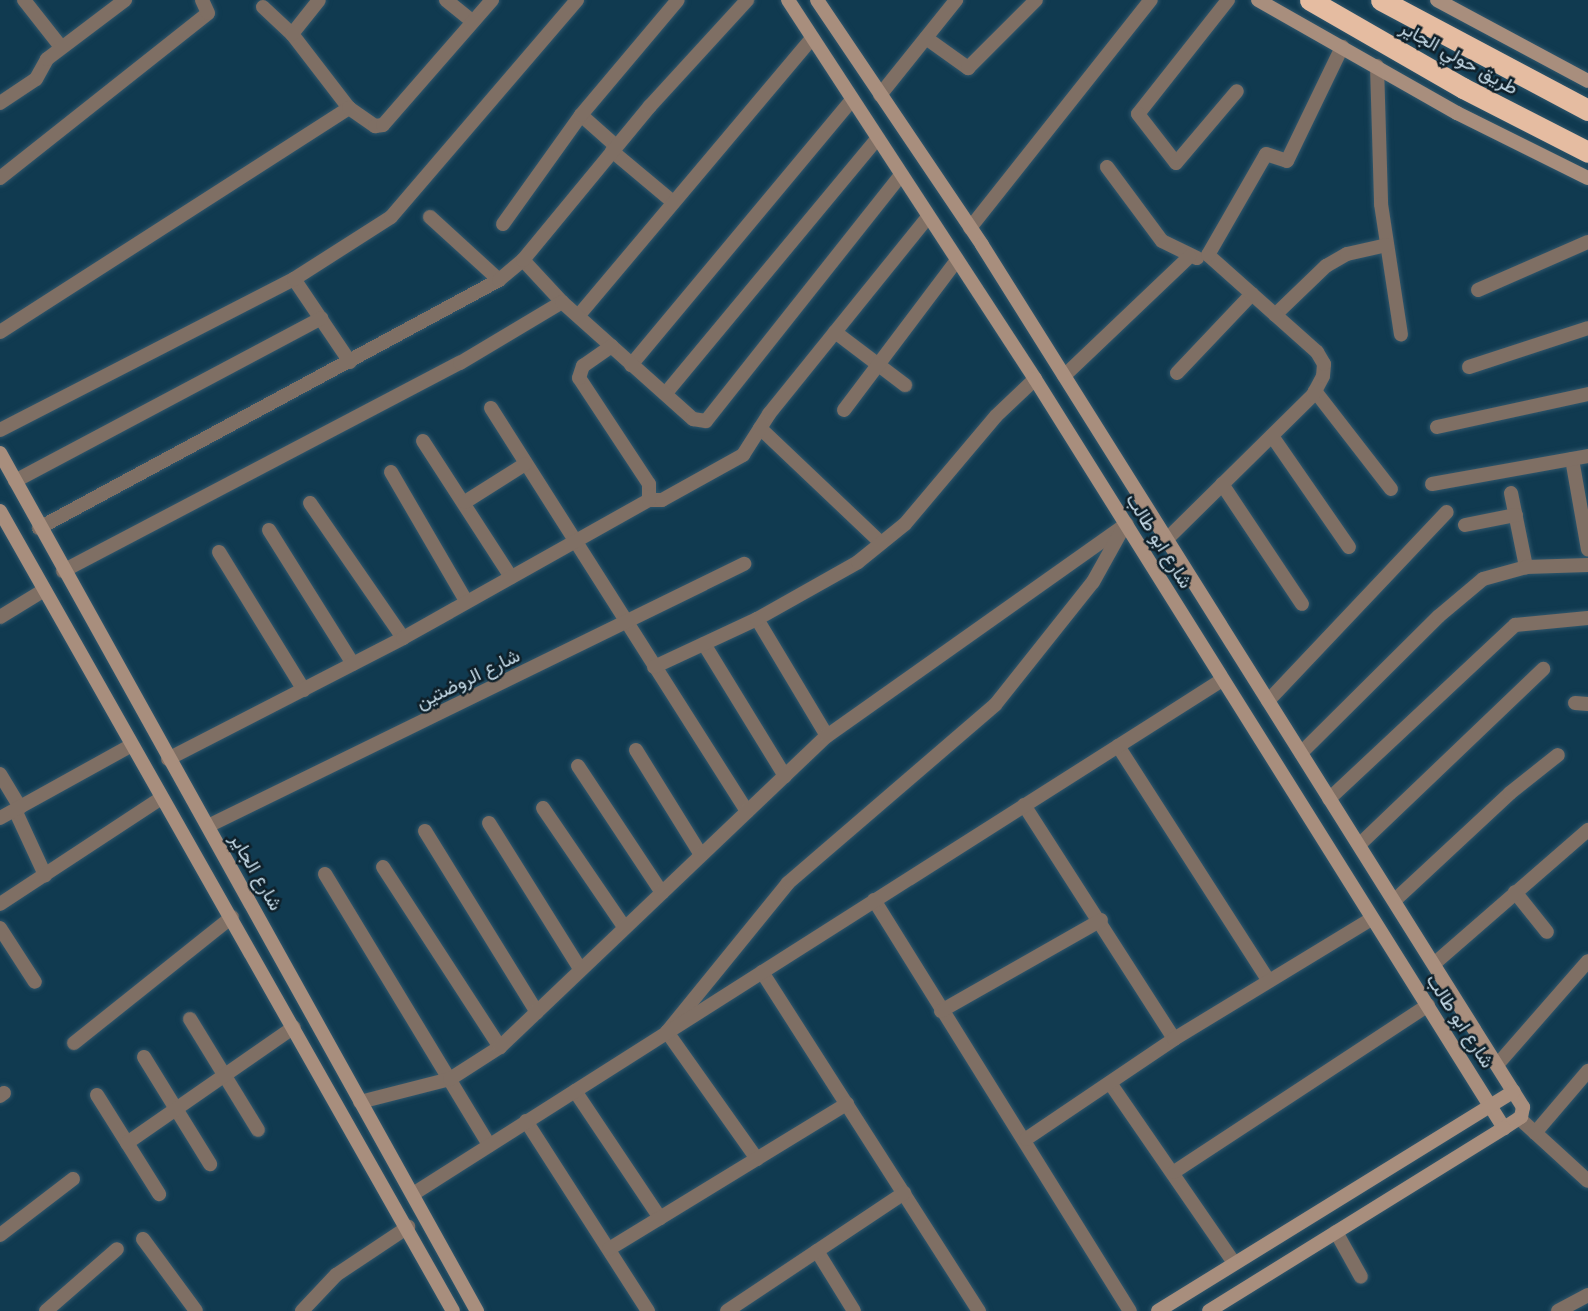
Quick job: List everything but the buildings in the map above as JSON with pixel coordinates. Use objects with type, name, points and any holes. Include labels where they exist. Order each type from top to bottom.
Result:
[{"type":"highway","name":"طريق حولي الجاير","points":[[1310,0],[1463,88],[1588,152]]},
{"type":"highway","name":"طريق حولي الجاير","points":[[1381,0],[1588,110]]},
{"type":"street","points":[[23,0],[61,47]]},
{"type":"street","points":[[0,103],[36,79],[47,58],[125,0]]},
{"type":"street","points":[[0,178],[208,13],[202,0]]},
{"type":"street","points":[[292,34],[319,0]]},
{"type":"street","points":[[446,0],[472,21]]},
{"type":"street","points":[[263,6],[292,34],[349,108],[374,126],[383,125],[492,0]]},
{"type":"street","points":[[0,430],[294,279],[391,217],[578,0]]},
{"type":"street","points":[[503,224],[581,115],[678,0]]},
{"type":"street","points":[[39,528],[499,280],[523,260],[614,149],[747,0]]},
{"type":"street","name":"شارع ابو طالب","points":[[788,0],[1035,379],[1370,920],[1428,1006],[1504,1128]]},
{"type":"street","name":"شارع ابو طالب","points":[[817,0],[970,228],[1435,963],[1514,1091],[1524,1110],[1519,1118]]},
{"type":"street","points":[[880,96],[956,0]]},
{"type":"street","points":[[926,38],[968,68],[1036,0]]},
{"type":"street","points":[[970,228],[1151,0]]},
{"type":"street","points":[[1228,0],[1138,114],[1177,163],[1237,91]]},
{"type":"street","points":[[1258,0],[1457,113],[1588,178]]},
{"type":"street","points":[[1437,0],[1588,81]]},
{"type":"street","points":[[579,315],[812,38]]},
{"type":"street","points":[[1208,255],[1266,153],[1287,161],[1342,47]]},
{"type":"street","points":[[1377,66],[1381,204],[1401,334]]},
{"type":"street","points":[[631,365],[852,100]]},
{"type":"street","points":[[0,332],[349,108]]},
{"type":"street","points":[[581,115],[673,202]]},
{"type":"street","points":[[666,393],[877,139]]},
{"type":"street","points":[[1107,167],[1162,241],[1189,257],[1208,255],[1324,363],[1315,391],[1167,539]]},
{"type":"street","points":[[523,260],[562,302],[631,365],[693,419],[706,421],[901,176]]},
{"type":"street","points":[[430,217],[499,280]]},
{"type":"street","points":[[168,759],[403,638],[649,500],[662,500],[743,455],[760,428],[928,217]]},
{"type":"street","points":[[1478,290],[1588,242]]},
{"type":"street","points":[[1275,315],[1326,266],[1347,254],[1387,245]]},
{"type":"street","points":[[1064,376],[1189,257]]},
{"type":"street","points":[[844,410],[957,260]]},
{"type":"street","points":[[294,279],[350,362]]},
{"type":"street","points":[[1177,373],[1252,294]]},
{"type":"street","points":[[63,571],[460,363],[562,302]]},
{"type":"street","points":[[15,481],[321,318]]},
{"type":"street","points":[[1469,367],[1588,328]]},
{"type":"street","points":[[835,332],[905,385]]},
{"type":"street","points":[[612,346],[583,366],[579,378],[649,484],[649,500]]},
{"type":"street","points":[[654,667],[757,619],[858,562],[905,524],[996,416],[1035,379]]},
{"type":"street","points":[[1315,391],[1391,489]]},
{"type":"street","points":[[1437,428],[1588,394]]},
{"type":"street","points":[[491,408],[573,544],[628,625],[747,813]]},
{"type":"street","points":[[760,428],[881,543]]},
{"type":"street","points":[[1272,436],[1349,547]]},
{"type":"street","points":[[1082,454],[1103,439]]},
{"type":"street","points":[[423,441],[465,502],[511,577]]},
{"type":"street","name":"شارع الجاير","points":[[0,453],[39,528],[268,931],[477,1311]]},
{"type":"street","points":[[1432,484],[1588,456]]},
{"type":"street","points":[[1572,459],[1588,550]]},
{"type":"street","points":[[465,502],[525,464]]},
{"type":"street","points":[[391,472],[466,601]]},
{"type":"street","points":[[1222,484],[1302,604]]},
{"type":"street","points":[[1511,493],[1526,567]]},
{"type":"street","points":[[310,503],[403,638]]},
{"type":"street","points":[[0,511],[130,747],[232,917],[453,1311]]},
{"type":"street","points":[[1268,701],[1447,512]]},
{"type":"street","points":[[1465,525],[1516,514]]},
{"type":"street","points":[[360,1102],[450,1079],[500,1047],[827,736],[1126,524]]},
{"type":"street","points":[[667,1032],[788,883],[995,705],[1093,582],[1126,524]]},
{"type":"street","points":[[269,530],[353,664]]},
{"type":"street","points":[[219,552],[304,690]]},
{"type":"street","name":"شارع الروضتين","points":[[208,826],[628,625],[744,564]]},
{"type":"street","points":[[1301,753],[1439,616],[1483,579],[1526,567],[1588,565]]},
{"type":"street","points":[[0,618],[44,590]]},
{"type":"street","points":[[1329,799],[1515,625],[1588,618]]},
{"type":"street","points":[[757,619],[827,736]]},
{"type":"street","points":[[704,644],[785,776]]},
{"type":"street","points":[[1359,845],[1543,669]]},
{"type":"street","points":[[413,1194],[1222,680]]},
{"type":"street","points":[[1118,746],[1269,980]]},
{"type":"street","points":[[0,818],[130,747]]},
{"type":"street","points":[[636,750],[701,855]]},
{"type":"street","points":[[1395,900],[1510,793],[1558,755]]},
{"type":"street","points":[[578,766],[662,892]]},
{"type":"street","points":[[0,774],[45,874]]},
{"type":"street","points":[[0,904],[160,799]]},
{"type":"street","points":[[1024,805],[1101,919],[1174,1039]]},
{"type":"street","points":[[543,808],[625,928]]},
{"type":"street","points":[[489,823],[581,970]]},
{"type":"street","points":[[425,831],[537,1012]]},
{"type":"street","points":[[1435,963],[1588,831]]},
{"type":"street","points":[[383,867],[500,1047]]},
{"type":"street","points":[[325,874],[489,1145]]},
{"type":"street","points":[[1515,892],[1547,932]]},
{"type":"street","points":[[874,900],[942,1011],[1026,1139],[1130,1311]]},
{"type":"street","points":[[74,1043],[232,917]]},
{"type":"street","points":[[942,1011],[1101,919]]},
{"type":"street","points":[[1026,1139],[1174,1039],[1370,920]]},
{"type":"street","points":[[0,928],[36,982]]},
{"type":"street","points":[[248,945],[268,931]]},
{"type":"street","points":[[1497,1066],[1588,961]]},
{"type":"street","points":[[762,972],[979,1311]]},
{"type":"street","points":[[1174,1172],[1428,1006]]},
{"type":"street","points":[[190,1019],[258,1130]]},
{"type":"street","points":[[127,1143],[294,1027]]},
{"type":"street","points":[[667,1032],[757,1159]]},
{"type":"street","points":[[144,1057],[210,1164]]},
{"type":"street","points":[[1535,1133],[1588,1071]]},
{"type":"street","points":[[1110,1083],[1174,1172],[1232,1260]]},
{"type":"street","points":[[575,1091],[660,1218]]},
{"type":"street","points":[[1158,1311],[1514,1091]]},
{"type":"street","points":[[97,1094],[159,1194]]},
{"type":"street","points":[[609,1249],[847,1104]]},
{"type":"street","points":[[1209,1311],[1519,1118],[1588,1181]]},
{"type":"street","points":[[526,1121],[648,1311]]},
{"type":"street","points":[[0,1235],[73,1179]]},
{"type":"street","points":[[1371,1179],[1386,1202]]},
{"type":"street","points":[[727,1311],[904,1193]]},
{"type":"street","points":[[302,1311],[336,1275],[408,1227]]},
{"type":"street","points":[[1336,1232],[1361,1277]]},
{"type":"street","points":[[143,1240],[196,1311]]},
{"type":"street","points":[[46,1311],[117,1249]]},
{"type":"street","points":[[817,1251],[854,1311]]},
{"type":"street","points":[[1558,1311],[1588,1295]]}]
